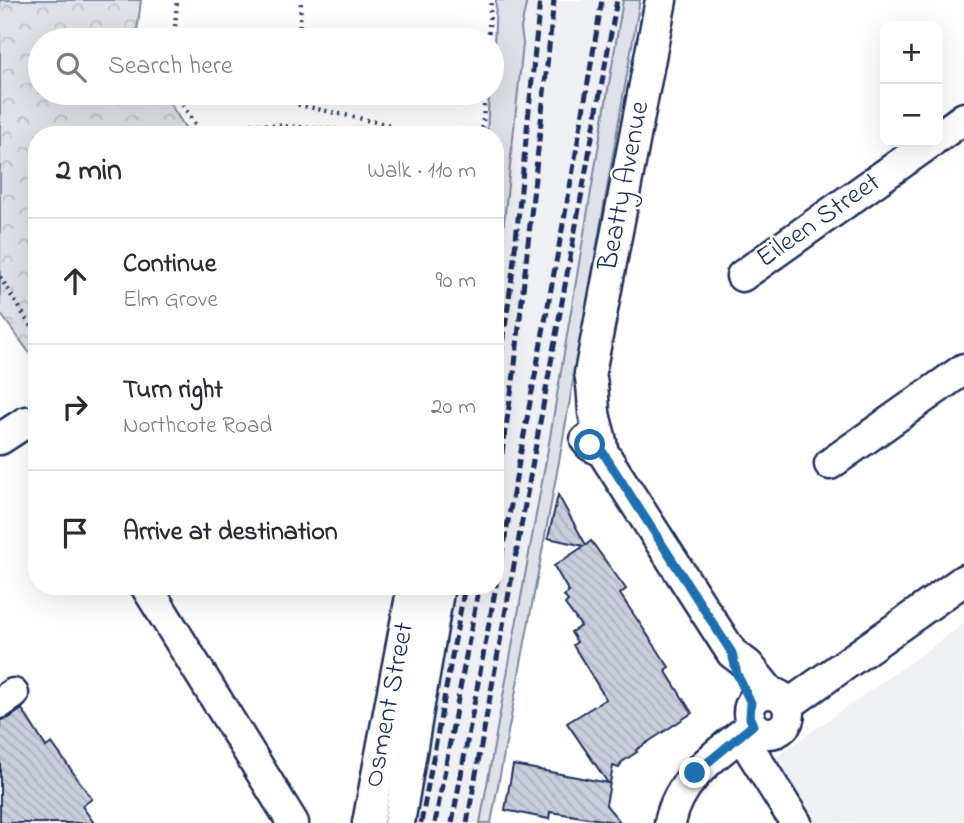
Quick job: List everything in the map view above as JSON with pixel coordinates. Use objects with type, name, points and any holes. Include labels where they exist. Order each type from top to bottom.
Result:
[{"type":"street","name":"Beatty Avenue","points":[[660,0],[590,373],[579,386],[576,398],[602,436],[602,451],[732,653],[737,674],[761,712]]},
{"type":"street","points":[[943,133],[964,118]]},
{"type":"street","name":"Eileen Street","points":[[742,276],[924,147]]},
{"type":"street","points":[[830,464],[964,369]]},
{"type":"street","points":[[0,439],[28,422]]},
{"type":"street","points":[[670,823],[675,803],[688,782],[761,712],[964,580]]},
{"type":"street","points":[[152,595],[293,823]]},
{"type":"street","name":"Osment Street","points":[[368,823],[411,595]]},
{"type":"street","points":[[399,823],[437,595]]},
{"type":"street","points":[[761,712],[796,823]]},
{"type":"path","points":[[175,28],[177,0]]},
{"type":"path","points":[[300,28],[302,0]]},
{"type":"path","points":[[489,28],[491,0]]},
{"type":"path","points":[[183,105],[197,126]]},
{"type":"path","points":[[300,105],[391,126]]},
{"type":"path","points":[[483,126],[484,105]]},
{"type":"path","points":[[245,126],[283,126]]},
{"type":"path","points":[[0,277],[28,322]]},
{"type":"shaded area","points":[[527,0],[623,0],[548,449],[480,823],[406,823],[419,791],[455,595],[504,595],[504,222],[523,44],[521,28]]},
{"type":"shaded area","points":[[964,624],[964,823],[787,823],[755,772]]},
{"type":"green space","points":[[0,0],[141,0],[138,28],[28,28],[28,105],[171,105],[184,126],[28,126],[28,351],[0,313]]},
{"type":"green space","points":[[496,0],[527,0],[521,28],[523,44],[504,222],[504,126],[487,126],[488,105],[504,105],[504,28],[495,28]]},
{"type":"green space","points":[[623,0],[640,0],[560,456],[491,823],[480,823],[548,449]]},
{"type":"building","points":[[558,495],[586,545],[591,541],[626,589],[620,594],[669,667],[665,670],[692,713],[636,750],[637,752],[622,762],[619,768],[613,766],[606,805],[621,823],[550,812],[549,819],[505,810],[513,765],[608,783],[567,723],[606,699],[573,645],[577,642],[571,632],[581,626],[565,604],[568,601],[564,596],[569,592],[554,566],[584,546],[548,538]]},
{"type":"building","points":[[22,709],[46,747],[52,743],[92,799],[82,806],[94,823],[0,823],[0,720],[9,718]]},
{"type":"railway","points":[[504,335],[540,0]]},
{"type":"railway","points":[[504,440],[514,374],[554,0]]},
{"type":"railway","points":[[504,543],[602,0]]},
{"type":"railway","points":[[467,823],[617,0]]},
{"type":"railway","points":[[421,823],[463,595]]},
{"type":"railway","points":[[435,823],[477,595]]},
{"type":"railway","points":[[452,823],[494,595]]},
{"type":"route","points":[[590,445],[602,451],[732,653],[737,674],[751,703],[749,710],[753,725],[695,773]]}]
